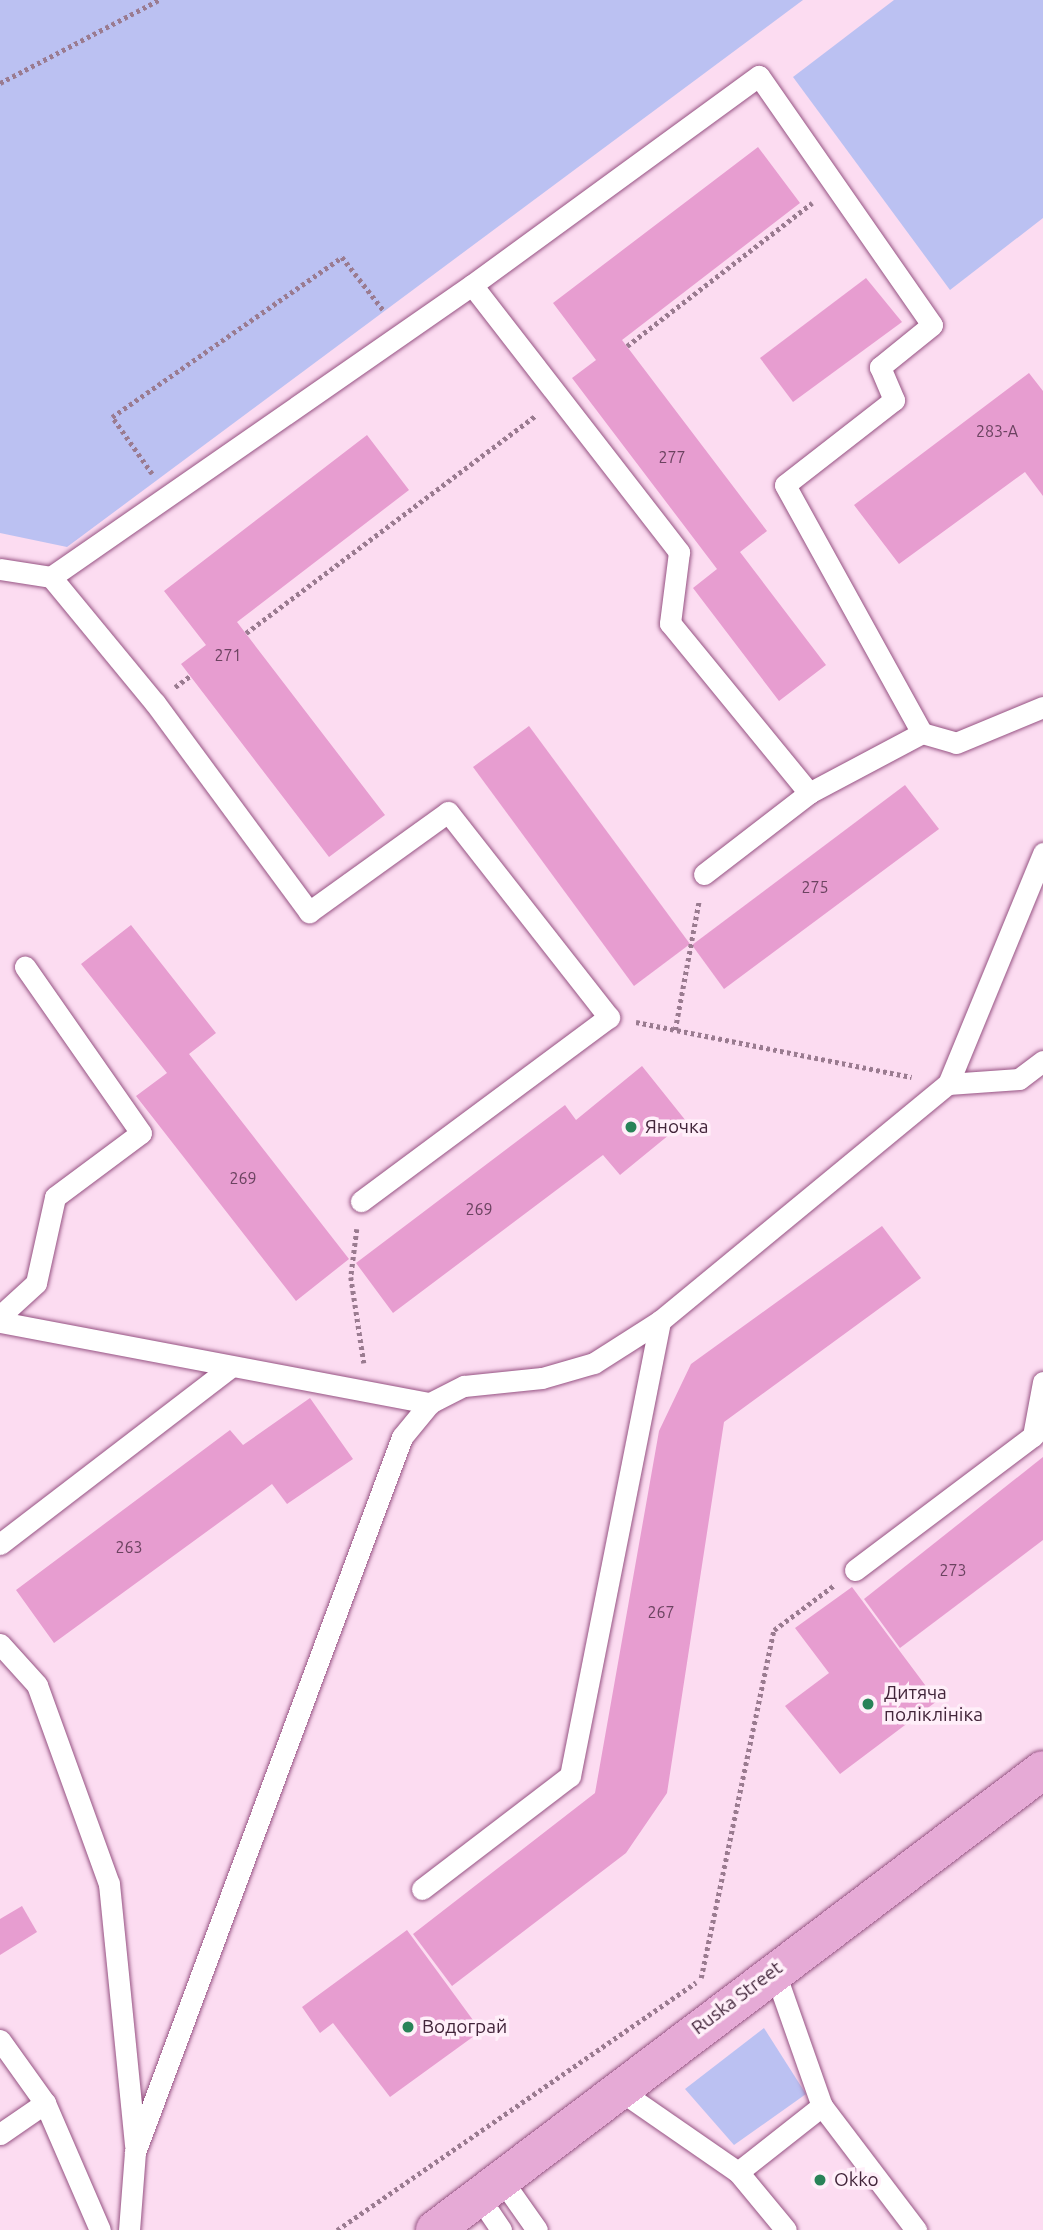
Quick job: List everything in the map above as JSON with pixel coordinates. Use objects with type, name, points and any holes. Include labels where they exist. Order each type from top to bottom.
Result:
[{"type":"main road","name":"Ruska Street","points":[[435,2230],[495,2204],[618,2090],[1043,1770]]},
{"type":"lane","points":[[51,577],[472,285],[759,76],[932,325],[880,367],[894,400],[785,485],[922,733]]},
{"type":"lane","points":[[472,285],[679,552],[670,623],[809,793]]},
{"type":"lane","points":[[0,569],[51,577],[155,703],[309,912],[448,812],[609,1017],[361,1201]]},
{"type":"lane","points":[[704,874],[809,793],[922,733],[956,743],[1043,707]]},
{"type":"lane","points":[[135,2152],[372,1506],[402,1437],[430,1403],[464,1386],[542,1378],[594,1363],[660,1321],[948,1084],[1043,853]]},
{"type":"lane","points":[[0,1319],[36,1283],[55,1197],[141,1133],[25,967]]},
{"type":"lane","points":[[948,1084],[1019,1079],[1043,1060]]},
{"type":"lane","points":[[0,1319],[231,1367],[430,1403]]},
{"type":"lane","points":[[422,1889],[570,1776],[660,1321]]},
{"type":"lane","points":[[0,1544],[231,1367]]},
{"type":"lane","points":[[855,1570],[1033,1436],[1043,1382]]},
{"type":"lane","points":[[0,1644],[37,1685],[109,1884],[135,2152],[129,2230]]},
{"type":"lane","points":[[774,1970],[822,2106],[916,2230]]},
{"type":"lane","points":[[0,2040],[45,2103],[100,2230]]},
{"type":"lane","points":[[618,2090],[738,2172],[786,2230]]},
{"type":"lane","points":[[0,2134],[45,2103]]},
{"type":"lane","points":[[738,2172],[822,2106]]},
{"type":"lane","points":[[495,2204],[537,2230]]},
{"type":"path","points":[[0,83],[159,0]]},
{"type":"path","points":[[627,346],[834,185]]},
{"type":"path","points":[[167,496],[113,418],[342,257],[401,334]]},
{"type":"path","points":[[246,633],[559,398]]},
{"type":"path","points":[[675,1030],[704,874]]},
{"type":"path","points":[[609,1017],[948,1084]]},
{"type":"path","points":[[361,1201],[351,1278],[368,1391]]},
{"type":"path","points":[[701,1978],[774,1630],[855,1570]]},
{"type":"path","points":[[337,2230],[712,1970]]},
{"type":"shaded area","points":[[0,0],[803,0],[67,547],[0,533]]},
{"type":"shaded area","points":[[894,0],[1043,0],[1043,218],[950,290],[793,77]]},
{"type":"shaded area","points":[[764,2028],[806,2094],[734,2145],[685,2089]]},
{"type":"building","points":[[758,147],[800,203],[622,340],[767,531],[740,552],[826,665],[779,701],[693,588],[717,569],[572,378],[596,360],[553,303]]},
{"type":"building","points":[[866,278],[902,322],[793,402],[760,358]]},
{"type":"building","points":[[1029,373],[1043,391],[1043,496],[1025,472],[899,564],[854,505]]},
{"type":"building","points":[[367,435],[409,490],[237,622],[385,815],[329,857],[181,664],[206,645],[164,591]]},
{"type":"building","points":[[529,726],[690,944],[634,986],[473,767]]},
{"type":"building","points":[[905,785],[939,829],[724,989],[692,945]]},
{"type":"building","points":[[131,925],[216,1033],[189,1054],[349,1259],[296,1301],[136,1096],[167,1073],[81,964]]},
{"type":"building","points":[[642,1066],[686,1121],[620,1175],[603,1155],[393,1313],[356,1263],[565,1105],[576,1120]]},
{"type":"building","points":[[882,1226],[921,1278],[724,1422],[667,1793],[626,1853],[452,1986],[413,1934],[595,1793],[659,1431],[691,1364]]},
{"type":"building","points":[[310,1398],[353,1459],[287,1504],[272,1484],[54,1643],[16,1590],[230,1430],[243,1445]]},
{"type":"building","points":[[1043,1457],[1043,1540],[900,1648],[864,1599]]},
{"type":"building","points":[[852,1587],[937,1701],[840,1774],[785,1706],[829,1673],[795,1628]]},
{"type":"building","points":[[22,1906],[37,1932],[0,1955],[0,1919]]},
{"type":"building","points":[[407,1930],[481,2031],[390,2097],[333,2023],[320,2033],[302,2007]]},
{"type":"place","name":"Яночка","points":[[631,1127]]},
{"type":"place","name":"Дитяча поліклініка","points":[[868,1704]]},
{"type":"place","name":"Водограй","points":[[408,2027]]},
{"type":"place","name":"Okko","points":[[820,2180]]}]
